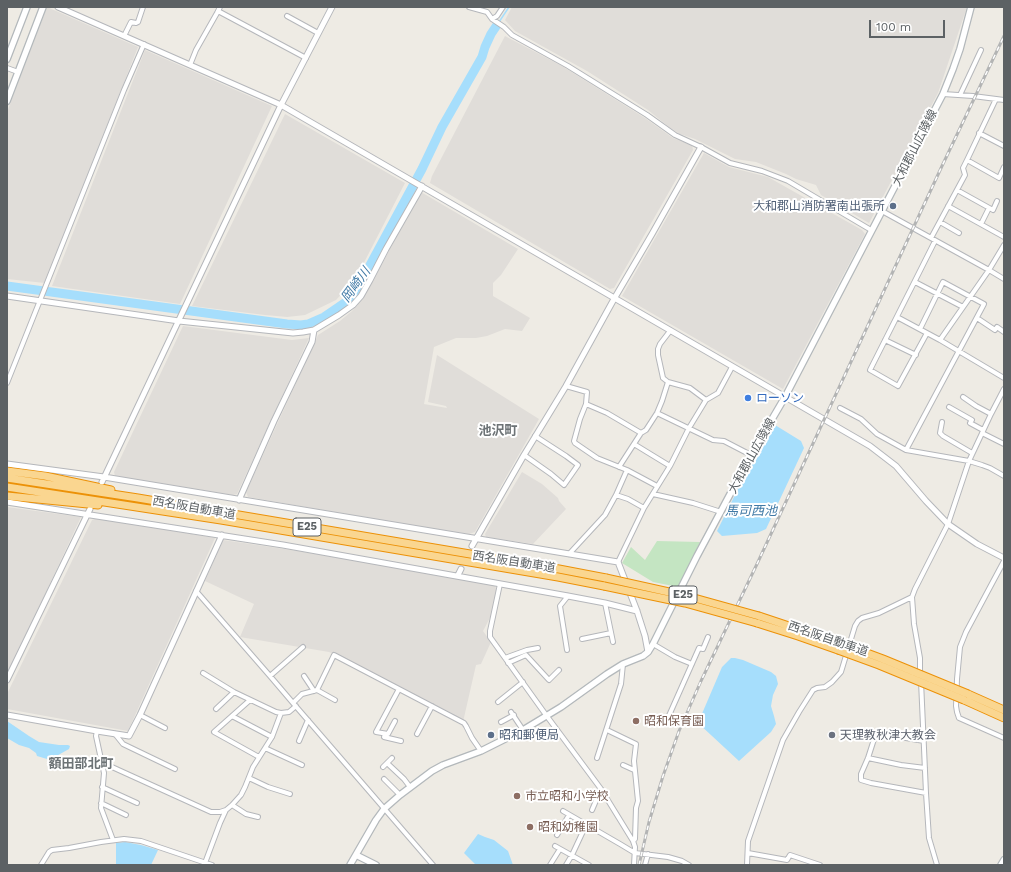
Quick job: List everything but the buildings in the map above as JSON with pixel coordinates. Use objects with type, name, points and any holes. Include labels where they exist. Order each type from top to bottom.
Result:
[{"type":"highway","points":[[7,471],[64,479],[221,513]]},
{"type":"highway","name":"西名阪自動車道","points":[[7,478],[131,497],[559,569],[685,603],[758,620],[798,636],[839,646],[925,684],[1004,710]]},
{"type":"highway","name":"西名阪自動車道","points":[[7,487],[152,509],[558,576],[605,582]]},
{"type":"highway","points":[[7,496],[152,509]]},
{"type":"highway","name":"西名阪自動車道","points":[[966,697],[987,710],[1004,718]]},
{"type":"main road","points":[[7,59],[27,7]]},
{"type":"main road","points":[[7,101],[43,7]]},
{"type":"main road","name":"大和郡山広陵線","points":[[648,652],[751,454],[785,397],[943,94],[958,55],[972,7]]},
{"type":"main road","points":[[350,865],[384,809],[432,771],[450,762],[480,751],[523,730],[561,707],[606,674],[623,664],[643,656],[648,652]]},
{"type":"main road","points":[[356,855],[376,865]]},
{"type":"main road","points":[[1001,865],[1004,860]]},
{"type":"street","points":[[58,7],[282,105],[614,299],[870,446],[884,456],[896,466],[926,502],[948,524],[1004,560],[966,632],[960,647],[956,679],[956,706],[959,718],[1004,738]]},
{"type":"street","points":[[124,36],[130,22],[138,22],[143,7]]},
{"type":"street","points":[[103,480],[282,105],[332,7]]},
{"type":"street","points":[[469,7],[487,12],[493,20],[503,26],[512,35],[568,66],[647,115],[674,135],[701,147],[730,163],[762,171],[788,181],[871,230]]},
{"type":"street","points":[[493,20],[503,7]]},
{"type":"street","points":[[190,65],[196,50],[219,9],[306,58]]},
{"type":"street","points":[[287,16],[318,34]]},
{"type":"street","points":[[7,383],[124,90],[144,44]]},
{"type":"street","points":[[960,95],[981,50]]},
{"type":"street","points":[[7,68],[18,72]]},
{"type":"street","points":[[943,94],[1004,100]]},
{"type":"street","points":[[931,238],[957,190],[964,175],[963,168],[966,160],[996,99]]},
{"type":"street","points":[[979,133],[1004,146]]},
{"type":"street","points":[[472,546],[524,455],[566,386],[701,147]]},
{"type":"street","points":[[966,160],[999,178],[1004,167]]},
{"type":"street","points":[[7,296],[41,299],[180,319],[293,333],[314,330],[353,305],[361,296],[420,185]]},
{"type":"street","points":[[957,190],[993,210],[997,201]]},
{"type":"street","points":[[948,206],[1004,237]]},
{"type":"street","points":[[981,224],[989,208]]},
{"type":"street","points":[[882,211],[1004,279]]},
{"type":"street","points":[[940,222],[959,233]]},
{"type":"street","points":[[927,333],[898,386],[870,370],[936,241]]},
{"type":"street","points":[[940,340],[990,270],[1004,246]]},
{"type":"street","points":[[915,282],[963,307]]},
{"type":"street","points":[[906,450],[984,304],[943,282],[920,329]]},
{"type":"street","points":[[896,317],[940,340],[1004,378]]},
{"type":"street","points":[[977,318],[995,330],[997,327],[1004,332]]},
{"type":"street","points":[[239,500],[274,421],[312,342],[314,330]]},
{"type":"street","points":[[670,330],[658,349],[663,378],[668,382],[690,388],[706,400]]},
{"type":"street","points":[[886,340],[916,355]]},
{"type":"street","points":[[648,652],[645,636],[637,611],[618,562],[644,508],[670,466],[689,428],[706,400],[718,392],[732,367]]},
{"type":"street","points":[[619,467],[641,433],[646,430],[657,413],[668,382]]},
{"type":"street","points":[[566,386],[587,392],[586,404],[580,419],[574,441],[575,443],[597,458],[628,470],[657,486]]},
{"type":"street","points":[[937,865],[929,838],[920,658],[914,624],[912,597],[948,524],[972,453],[1004,389]]},
{"type":"street","points":[[963,396],[976,406],[991,414]]},
{"type":"street","points":[[586,404],[607,413],[641,433]]},
{"type":"street","points":[[949,407],[972,420],[970,423],[1004,444]]},
{"type":"street","points":[[840,408],[862,419],[877,434],[906,450],[969,461],[990,468],[1004,476]]},
{"type":"street","points":[[657,413],[713,440],[724,441],[751,454]]},
{"type":"street","points":[[942,422],[940,433],[942,436],[972,453]]},
{"type":"street","points":[[524,455],[564,485],[578,465],[536,436]]},
{"type":"street","points":[[634,444],[670,466]]},
{"type":"street","points":[[7,464],[618,562]]},
{"type":"street","points":[[569,554],[605,515],[628,470]]},
{"type":"street","points":[[653,494],[693,503],[721,512]]},
{"type":"street","points":[[616,495],[628,499],[644,508]]},
{"type":"street","points":[[7,502],[89,511],[222,535],[283,544],[458,575],[605,603],[637,611]]},
{"type":"street","points":[[7,680],[89,511]]},
{"type":"street","points":[[7,715],[97,732],[129,736],[222,535]]},
{"type":"street","points":[[458,575],[461,569]]},
{"type":"street","points":[[500,584],[490,637],[601,789],[636,847],[633,865]]},
{"type":"street","points":[[196,591],[433,865]]},
{"type":"street","points":[[567,650],[560,606],[568,596]]},
{"type":"street","points":[[747,865],[748,841],[783,740],[799,712],[813,690],[825,687],[841,672],[858,621],[862,618],[879,613],[912,597]]},
{"type":"street","points":[[605,603],[613,642]]},
{"type":"street","points":[[582,639],[611,633]]},
{"type":"street","points":[[667,720],[699,648],[703,649],[708,637]]},
{"type":"street","points":[[653,644],[692,664]]},
{"type":"street","points":[[270,676],[303,647]]},
{"type":"street","points":[[505,658],[538,648]]},
{"type":"street","points":[[293,703],[302,694],[316,690],[334,655],[464,723],[480,751]]},
{"type":"street","points":[[508,663],[526,655],[549,680],[559,670]]},
{"type":"street","points":[[597,758],[621,684],[623,664]]},
{"type":"street","points":[[202,673],[234,692],[276,712],[288,712],[296,706]]},
{"type":"street","points":[[304,676],[316,690],[335,700]]},
{"type":"street","points":[[498,702],[523,682]]},
{"type":"street","points":[[395,721],[388,734],[376,732],[399,689]]},
{"type":"street","points":[[216,708],[234,692]]},
{"type":"street","points":[[250,700],[214,732],[259,757]]},
{"type":"street","points":[[417,734],[432,706]]},
{"type":"street","points":[[101,762],[211,812],[220,812],[226,810],[241,795],[253,767],[272,737],[281,713]]},
{"type":"street","points":[[501,722],[512,714],[523,730]]},
{"type":"street","points":[[140,715],[165,728]]},
{"type":"street","points":[[232,716],[272,737]]},
{"type":"street","points":[[299,741],[308,720]]},
{"type":"street","points":[[607,730],[636,744],[634,770],[638,801],[636,808],[635,839],[633,841]]},
{"type":"street","points":[[97,732],[96,736],[104,773],[101,808],[114,840]]},
{"type":"street","points":[[924,741],[876,733],[861,774],[861,780],[926,793]]},
{"type":"street","points":[[115,734],[123,744],[175,769]]},
{"type":"street","points":[[385,734],[384,737],[401,741]]},
{"type":"street","points":[[265,748],[302,765]]},
{"type":"street","points":[[383,767],[392,758]]},
{"type":"street","points":[[868,758],[925,768]]},
{"type":"street","points":[[387,763],[404,779],[410,787]]},
{"type":"street","points":[[622,765],[634,770]]},
{"type":"street","points":[[249,778],[290,794]]},
{"type":"street","points":[[384,779],[400,795]]},
{"type":"street","points":[[102,786],[137,803]]},
{"type":"street","points":[[592,810],[601,789]]},
{"type":"street","points":[[101,803],[126,815]]},
{"type":"street","points":[[232,805],[246,814],[258,817]]},
{"type":"street","points":[[205,863],[226,810]]},
{"type":"street","points":[[563,811],[635,853],[668,857],[682,861],[689,865]]},
{"type":"street","points":[[557,835],[569,815]]},
{"type":"street","points":[[566,865],[586,825]]},
{"type":"street","points":[[41,865],[52,850],[124,839],[141,841],[212,865]]},
{"type":"street","points":[[555,846],[590,865]]},
{"type":"street","points":[[550,865],[560,848]]},
{"type":"street","points":[[748,853],[787,860],[790,855],[820,865]]},
{"type":"street","points":[[645,865],[648,854]]},
{"type":"shaded area","points":[[47,7],[138,47],[45,283],[7,279],[7,112]]},
{"type":"shaded area","points":[[512,7],[967,7],[938,93],[869,223],[821,195],[816,185],[796,179],[756,162],[735,159],[670,128],[648,110],[587,71],[515,31],[505,20]]},
{"type":"shaded area","points":[[505,36],[562,66],[645,118],[673,138],[692,145],[693,150],[614,288],[610,289],[430,183],[432,176]]},
{"type":"shaded area","points":[[145,50],[272,106],[180,304],[52,286]]},
{"type":"shaded area","points":[[285,114],[405,183],[355,280],[336,300],[305,315],[287,317],[192,306]]},
{"type":"shaded area","points":[[704,153],[729,167],[768,177],[862,230],[865,234],[783,389],[622,296]]},
{"type":"shaded area","points":[[421,192],[518,249],[501,275],[493,283],[493,296],[530,318],[522,331],[505,329],[487,336],[476,338],[456,338],[434,347],[424,404],[447,408],[446,406],[428,402],[437,355],[539,419],[475,532],[469,534],[409,525],[248,497],[246,492],[318,335],[340,321],[359,303]]},
{"type":"shaded area","points":[[183,326],[292,340],[309,338],[237,494],[233,495],[115,476],[114,472]]},
{"type":"shaded area","points":[[522,472],[542,484],[558,498],[566,509],[533,544],[486,537],[485,534]]},
{"type":"shaded area","points":[[7,507],[81,517],[7,676]]},
{"type":"shaded area","points":[[97,518],[215,538],[128,731],[7,709],[7,694],[92,520]]},
{"type":"shaded area","points":[[223,540],[298,551],[493,584],[497,589],[492,614],[483,631],[491,642],[481,664],[476,665],[463,722],[345,659],[329,652],[240,637],[254,604],[205,581]]},
{"type":"green space","points":[[657,541],[700,542],[678,587],[653,582],[622,563],[631,547],[645,560]]},
{"type":"water","name":"馬司西池","points":[[775,425],[801,441],[804,448],[766,529],[757,533],[722,536],[717,531],[745,475]]},
{"type":"water","points":[[731,658],[743,660],[771,672],[776,676],[778,684],[773,695],[771,706],[776,724],[771,732],[739,761],[698,723],[722,667]]},
{"type":"water","points":[[7,721],[39,742],[68,745],[70,746],[69,749],[51,759],[37,756],[36,753],[29,748],[19,745],[7,738]]},
{"type":"water","points":[[478,834],[494,840],[508,851],[513,865],[476,865],[464,853]]},
{"type":"water","points":[[125,842],[158,850],[151,865],[116,865],[116,843]]},
{"type":"waterway","points":[[497,25],[509,7]]},
{"type":"waterway","name":"岡崎川","points":[[7,286],[287,324],[308,324],[324,317],[346,302],[357,289],[422,169],[442,127],[482,57],[491,34],[497,25]]},
{"type":"railway","points":[[639,865],[649,822],[663,776],[679,731],[701,681],[1004,36]]},
{"type":"place","name":"大和郡山消防署南出張所","points":[[893,206]]},
{"type":"place","name":"ローソン","points":[[748,398]]},
{"type":"place","name":"昭和保育園","points":[[636,721]]},
{"type":"place","name":"昭和郵便局","points":[[491,735]]},
{"type":"place","name":"天理教秋津大教会","points":[[832,735]]},
{"type":"place","name":"市立昭和小学校","points":[[517,796]]},
{"type":"place","name":"昭和幼稚園","points":[[530,827]]},
{"type":"district","name":"池沢町","points":[[498,431]]},
{"type":"district","name":"額田部北町","points":[[81,764]]}]
